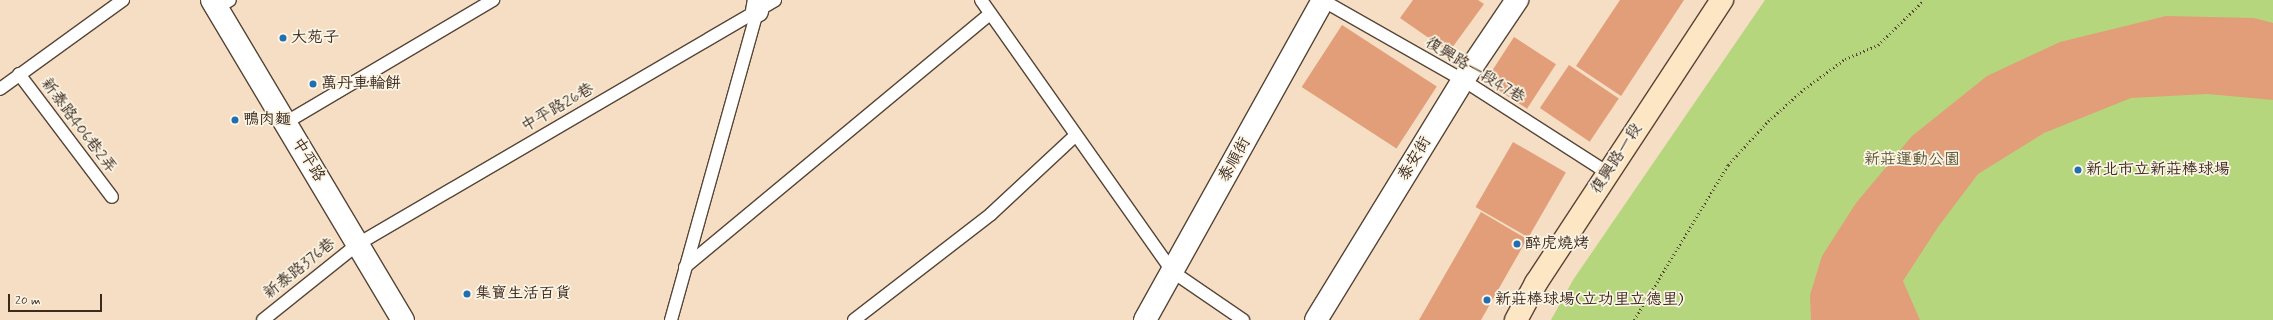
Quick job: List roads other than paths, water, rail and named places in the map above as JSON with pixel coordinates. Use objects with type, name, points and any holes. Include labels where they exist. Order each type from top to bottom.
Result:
[{"type":"street","name":"泰順街","points":[[1146,320],[1323,0]]},
{"type":"street","name":"泰安街","points":[[1316,320],[1463,80],[1517,0]]},
{"type":"street","name":"復興路一段","points":[[1516,320],[1536,283],[1722,0]]},
{"type":"street","name":"中平路","points":[[220,3],[285,123],[403,320]]},
{"type":"lane","points":[[0,88],[123,0]]},
{"type":"lane","points":[[285,123],[493,0]]},
{"type":"lane","name":"中平路26巷","points":[[358,244],[758,5],[775,0]]},
{"type":"lane","points":[[981,0],[1075,136],[1173,272],[1243,320]]},
{"type":"lane","name":"復興路一段47巷","points":[[1323,0],[1463,80],[1608,173]]},
{"type":"lane","points":[[671,320],[758,5]]},
{"type":"lane","points":[[685,267],[990,14]]},
{"type":"lane","name":"新泰路406巷2弄","points":[[19,74],[112,197]]},
{"type":"lane","points":[[854,320],[991,214],[1075,136]]},
{"type":"lane","name":"新泰路376巷","points":[[262,320],[358,244]]},
{"type":"place","name":"大苑子","points":[[283,38]]},
{"type":"place","name":"萬丹車輪餅","points":[[313,84]]},
{"type":"place","name":"鴨肉麵","points":[[235,120]]},
{"type":"place","name":"新北市立新莊棒球場","points":[[2078,170]]},
{"type":"place","name":"醉虎燒烤","points":[[1517,244]]},
{"type":"place","name":"集寶生活百貨","points":[[467,294]]},
{"type":"place","name":"新莊棒球場(立功里立德里)","points":[[1487,300]]},
{"type":"park label","name":"新莊運動公園","points":[[1912,160]]}]
